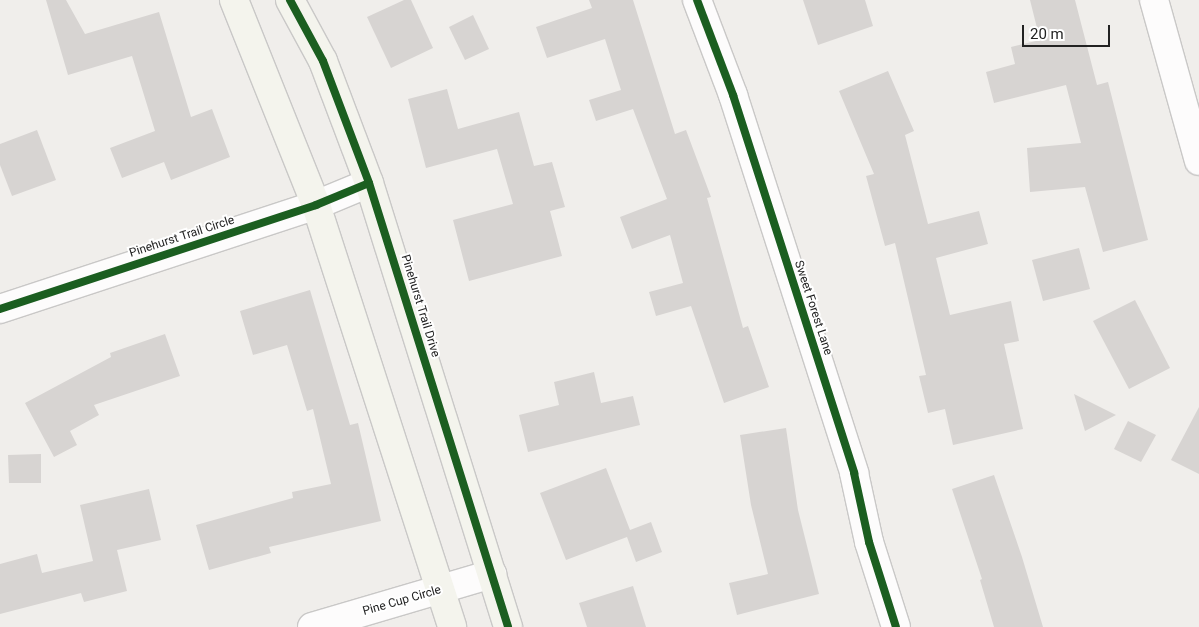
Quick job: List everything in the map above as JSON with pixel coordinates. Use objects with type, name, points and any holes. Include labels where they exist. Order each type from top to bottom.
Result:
[{"type":"street","points":[[234,0],[316,205],[452,627]]},
{"type":"street","name":"Pinehurst Trail Drive","points":[[290,0],[323,61],[369,183],[508,627]]},
{"type":"street","name":"Sweet Forest Lane","points":[[697,0],[733,95],[852,464],[869,542],[896,627]]},
{"type":"street","points":[[1154,0],[1199,161]]},
{"type":"street","name":"Pinehurst Trail Circle","points":[[0,309],[316,205],[369,183]]},
{"type":"street","name":"Pine Cup Circle","points":[[312,627],[492,574]]},
{"type":"building","points":[[46,0],[66,0],[85,34],[159,12],[191,117],[212,109],[230,157],[171,180],[164,162],[122,178],[110,148],[155,131],[132,56],[68,75]]},
{"type":"building","points":[[404,0],[411,0],[433,48],[391,68],[367,17]]},
{"type":"building","points":[[589,0],[633,0],[675,134],[686,130],[711,197],[707,198],[743,328],[748,326],[769,387],[724,403],[691,306],[656,316],[649,292],[683,283],[670,235],[632,249],[620,217],[667,199],[633,109],[596,121],[589,100],[621,90],[605,39],[547,58],[536,27],[592,8]]},
{"type":"building","points":[[803,0],[865,0],[873,26],[818,45]]},
{"type":"building","points":[[1030,0],[1075,0],[1097,85],[1108,82],[1148,240],[1103,252],[1085,187],[1030,192],[1027,148],[1081,143],[1066,85],[994,103],[986,72],[1015,64],[1011,47],[1040,40]]},
{"type":"building","points":[[473,15],[489,49],[465,60],[449,27]]},
{"type":"building","points":[[888,71],[914,131],[905,135],[928,224],[979,211],[988,244],[936,258],[950,315],[1011,301],[1019,341],[1004,344],[1023,429],[953,445],[945,409],[928,413],[919,376],[926,375],[895,243],[885,246],[866,176],[874,174],[839,91]]},
{"type":"building","points":[[447,89],[458,129],[519,112],[534,166],[552,162],[565,207],[550,211],[562,256],[469,281],[453,220],[513,204],[497,149],[426,168],[408,99]]},
{"type":"building","points":[[37,130],[56,180],[12,196],[0,165],[0,144]]},
{"type":"building","points":[[1079,248],[1090,289],[1043,301],[1032,260]]},
{"type":"building","points":[[310,290],[350,425],[358,423],[381,521],[269,547],[271,553],[209,570],[196,525],[293,498],[292,492],[331,484],[313,409],[307,411],[287,345],[253,355],[240,311]]},
{"type":"building","points":[[1135,300],[1170,368],[1129,389],[1093,321]]},
{"type":"building","points":[[165,334],[180,376],[94,405],[99,415],[70,431],[77,445],[54,457],[25,403],[111,357],[110,353]]},
{"type":"building","points":[[594,372],[601,403],[633,396],[640,425],[528,452],[519,415],[559,405],[554,382]]},
{"type":"building","points":[[1074,394],[1116,415],[1085,431]]},
{"type":"building","points":[[1199,407],[1199,474],[1171,460]]},
{"type":"building","points":[[1128,421],[1156,435],[1141,462],[1114,449]]},
{"type":"building","points":[[786,428],[798,510],[819,594],[737,615],[729,583],[768,574],[751,505],[740,435]]},
{"type":"building","points":[[41,454],[41,483],[9,483],[8,455]]},
{"type":"building","points":[[606,468],[630,530],[651,522],[662,552],[636,562],[627,537],[566,560],[540,493]]},
{"type":"building","points":[[994,475],[1043,627],[994,627],[980,580],[982,579],[952,489]]},
{"type":"building","points":[[149,489],[161,540],[117,550],[127,591],[84,602],[81,593],[0,614],[0,564],[37,554],[42,573],[93,561],[80,505]]},
{"type":"building","points":[[633,586],[646,627],[587,627],[579,603]]},
{"type":"cycle path","points":[[290,0],[323,61],[369,183],[508,627]]},
{"type":"cycle path","points":[[697,0],[733,95],[854,473],[869,542],[896,627]]},
{"type":"cycle path","points":[[0,309],[316,205],[369,183]]}]
